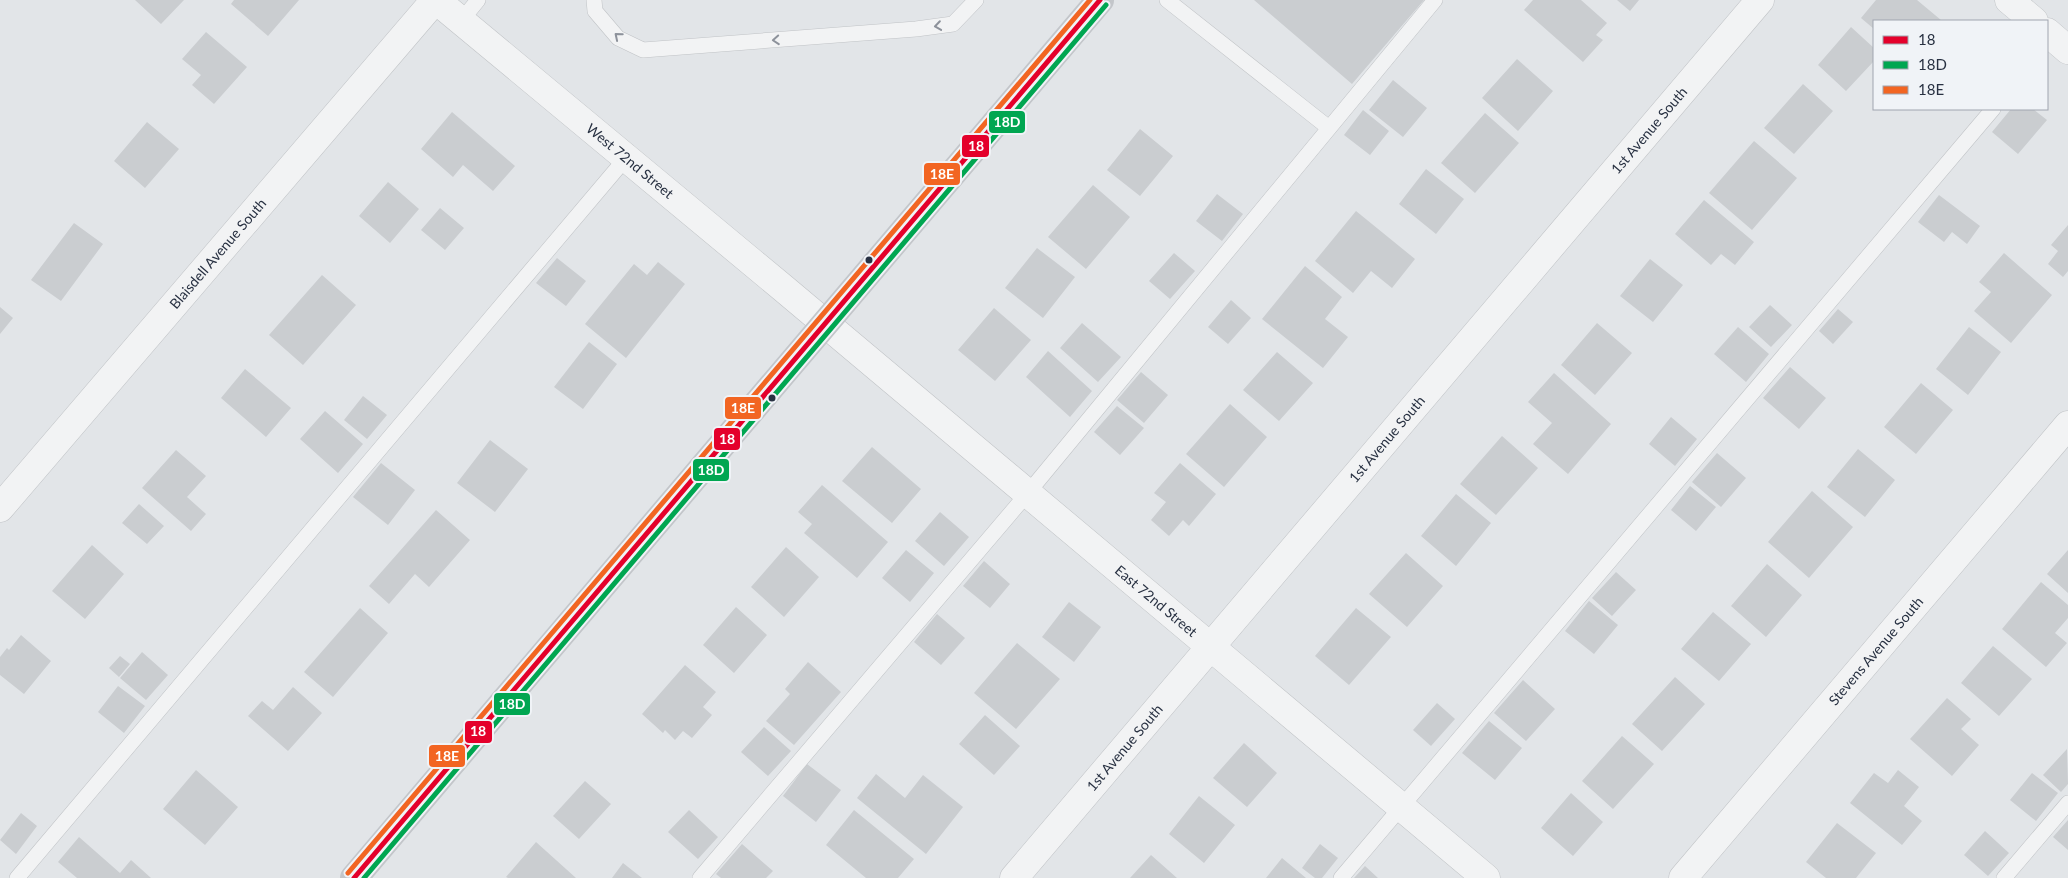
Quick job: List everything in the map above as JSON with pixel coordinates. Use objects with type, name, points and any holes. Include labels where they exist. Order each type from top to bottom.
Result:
[{"type":"main road","points":[[354,878],[1100,0]]},
{"type":"street","name":"West 72nd Street","points":[[435,0],[825,324]]},
{"type":"street","name":"Blaisdell Avenue South","points":[[0,508],[435,0]]},
{"type":"street","name":"1st Avenue South","points":[[1014,878],[1760,0]]},
{"type":"street","points":[[2009,0],[2031,20]]},
{"type":"street","name":"East 72nd Street","points":[[825,324],[1486,878]]},
{"type":"street","name":"Stevens Avenue South","points":[[1683,878],[2068,425]]},
{"type":"lane","points":[[461,21],[478,0]]},
{"type":"lane","points":[[594,0],[595,11],[618,38],[643,50],[916,29],[953,24],[976,0]]},
{"type":"lane","points":[[1167,0],[1329,128]]},
{"type":"lane","points":[[700,878],[1027,494],[1435,0]]},
{"type":"lane","points":[[1340,878],[1992,110]]},
{"type":"lane","points":[[17,878],[626,158]]},
{"type":"lane","points":[[2004,878],[2068,803]]},
{"type":"building","points":[[135,0],[184,0],[161,24]]},
{"type":"building","points":[[234,0],[299,0],[268,36],[231,4]]},
{"type":"building","points":[[1254,0],[1424,0],[1352,84]]},
{"type":"building","points":[[1533,0],[1581,0],[1607,23],[1596,35],[1603,40],[1583,62],[1524,10]]},
{"type":"building","points":[[1617,0],[1639,0],[1630,11]]},
{"type":"building","points":[[1876,0],[1917,0],[1941,20],[1873,20],[1873,28],[1861,18]]},
{"type":"building","points":[[1851,27],[1873,47],[1873,62],[1846,91],[1818,65]]},
{"type":"building","points":[[206,32],[247,67],[214,104],[192,85],[201,75],[182,59]]},
{"type":"building","points":[[1517,59],[1553,91],[1518,131],[1482,98]]},
{"type":"building","points":[[1393,80],[1427,108],[1403,137],[1369,110]]},
{"type":"building","points":[[1803,84],[1833,111],[1794,154],[1764,128]]},
{"type":"building","points":[[1363,110],[1389,131],[1370,155],[1344,135]]},
{"type":"building","points":[[2010,110],[2034,110],[2047,120],[2018,154],[1992,132]]},
{"type":"building","points":[[452,112],[515,166],[493,191],[463,165],[453,177],[421,149]]},
{"type":"building","points":[[1485,113],[1519,143],[1475,193],[1441,163]]},
{"type":"building","points":[[147,122],[179,149],[145,188],[114,161]]},
{"type":"building","points":[[1140,129],[1173,156],[1140,196],[1107,170]]},
{"type":"building","points":[[1754,141],[1797,178],[1752,230],[1709,193]]},
{"type":"building","points":[[1426,169],[1464,199],[1436,234],[1399,204]]},
{"type":"building","points":[[388,182],[419,209],[390,243],[359,216]]},
{"type":"building","points":[[1093,185],[1130,217],[1086,269],[1048,237]]},
{"type":"building","points":[[1217,194],[1243,214],[1222,241],[1196,221]]},
{"type":"building","points":[[1939,195],[1980,226],[1967,244],[1952,232],[1944,242],[1918,222]]},
{"type":"building","points":[[1704,200],[1754,242],[1735,265],[1721,254],[1711,265],[1675,234]]},
{"type":"building","points":[[440,208],[464,228],[445,250],[421,230]]},
{"type":"building","points":[[1356,211],[1415,259],[1392,288],[1371,271],[1353,293],[1315,261]]},
{"type":"building","points":[[74,223],[103,244],[61,301],[31,280]]},
{"type":"building","points":[[2068,225],[2068,271],[2063,277],[2048,264],[2058,251],[2051,245]]},
{"type":"building","points":[[1037,248],[1075,277],[1043,318],[1005,288]]},
{"type":"building","points":[[1174,253],[1195,271],[1170,299],[1149,281]]},
{"type":"building","points":[[2004,253],[2052,295],[2011,343],[1974,311],[1991,292],[1979,282]]},
{"type":"building","points":[[557,258],[586,281],[566,306],[536,283]]},
{"type":"building","points":[[1650,259],[1683,285],[1653,322],[1620,296]]},
{"type":"building","points":[[658,262],[685,284],[626,358],[585,324],[634,264],[647,275]]},
{"type":"building","points":[[1305,266],[1342,297],[1325,319],[1348,337],[1323,368],[1262,319]]},
{"type":"building","points":[[322,275],[356,305],[303,365],[269,335]]},
{"type":"building","points":[[1231,300],[1251,318],[1228,344],[1208,327]]},
{"type":"building","points":[[1770,305],[1792,325],[1771,347],[1749,327]]},
{"type":"building","points":[[0,307],[13,318],[0,334]]},
{"type":"building","points":[[994,308],[1031,340],[995,381],[958,350]]},
{"type":"building","points":[[1838,309],[1853,322],[1833,344],[1819,331]]},
{"type":"building","points":[[1082,323],[1121,357],[1098,382],[1060,348]]},
{"type":"building","points":[[1597,323],[1632,353],[1595,395],[1561,365]]},
{"type":"building","points":[[1738,327],[1769,354],[1746,382],[1714,354]]},
{"type":"building","points":[[1969,327],[2001,352],[1968,395],[1936,369]]},
{"type":"building","points":[[589,342],[617,364],[583,409],[554,387]]},
{"type":"building","points":[[1048,351],[1092,391],[1070,417],[1026,377]]},
{"type":"building","points":[[1277,352],[1313,383],[1279,421],[1243,390]]},
{"type":"building","points":[[1790,367],[1826,398],[1799,429],[1763,398]]},
{"type":"building","points":[[245,369],[291,408],[266,437],[221,398]]},
{"type":"building","points":[[1141,372],[1168,395],[1144,423],[1117,400]]},
{"type":"building","points":[[1554,373],[1611,424],[1568,474],[1533,444],[1552,423],[1528,402]]},
{"type":"building","points":[[1921,383],[1953,410],[1916,454],[1884,427]]},
{"type":"building","points":[[363,396],[387,415],[367,439],[344,420]]},
{"type":"building","points":[[1230,404],[1267,437],[1224,487],[1186,454]]},
{"type":"building","points":[[1117,406],[1144,428],[1120,455],[1094,432]]},
{"type":"building","points":[[325,411],[363,444],[338,473],[300,439]]},
{"type":"building","points":[[1671,417],[1697,439],[1675,466],[1649,444]]},
{"type":"building","points":[[1502,436],[1538,468],[1496,515],[1460,484]]},
{"type":"building","points":[[490,440],[528,469],[495,512],[457,483]]},
{"type":"building","points":[[872,447],[921,489],[892,523],[842,481]]},
{"type":"building","points":[[1858,449],[1895,480],[1865,517],[1827,487]]},
{"type":"building","points":[[176,450],[206,476],[187,497],[206,514],[191,531],[142,488]]},
{"type":"building","points":[[1717,453],[1746,478],[1721,507],[1692,482]]},
{"type":"building","points":[[381,463],[415,490],[388,525],[353,497]]},
{"type":"building","points":[[1180,463],[1216,494],[1189,526],[1183,520],[1169,536],[1151,520],[1166,502],[1154,493]]},
{"type":"building","points":[[822,485],[888,542],[857,578],[804,533],[812,524],[798,512]]},
{"type":"building","points":[[1690,486],[1716,507],[1696,531],[1671,510]]},
{"type":"building","points":[[1812,491],[1853,527],[1809,578],[1768,542]]},
{"type":"building","points":[[1456,494],[1491,523],[1456,566],[1421,536]]},
{"type":"building","points":[[139,504],[164,526],[147,544],[122,523]]},
{"type":"building","points":[[436,510],[470,540],[429,587],[415,574],[389,604],[369,586]]},
{"type":"building","points":[[940,512],[969,537],[944,566],[915,541]]},
{"type":"building","points":[[92,545],[124,574],[85,619],[52,591]]},
{"type":"building","points":[[786,547],[819,577],[784,617],[751,587]]},
{"type":"building","points":[[906,550],[934,573],[910,602],[882,578]]},
{"type":"building","points":[[2068,550],[2068,593],[2047,574]]},
{"type":"building","points":[[1406,553],[1443,586],[1407,627],[1369,594]]},
{"type":"building","points":[[984,561],[1010,584],[990,608],[963,586]]},
{"type":"building","points":[[1767,564],[1802,595],[1766,637],[1731,606]]},
{"type":"building","points":[[1616,572],[1636,590],[1612,616],[1592,598]]},
{"type":"building","points":[[2041,582],[2068,605],[2068,618],[2055,633],[2067,643],[2046,667],[2002,629]]},
{"type":"building","points":[[1589,601],[1618,625],[1594,654],[1565,631]]},
{"type":"building","points":[[1069,602],[1101,627],[1074,662],[1042,637]]},
{"type":"building","points":[[736,607],[767,635],[734,673],[703,645]]},
{"type":"building","points":[[360,608],[388,633],[333,697],[304,672]]},
{"type":"building","points":[[1356,608],[1391,637],[1349,685],[1315,656]]},
{"type":"building","points":[[1713,612],[1751,644],[1719,681],[1681,649]]},
{"type":"building","points":[[937,614],[965,638],[941,665],[914,642]]},
{"type":"building","points":[[21,635],[51,661],[24,694],[0,675],[0,657],[7,648],[9,650]]},
{"type":"building","points":[[1017,643],[1060,679],[1016,729],[974,693]]},
{"type":"building","points":[[1993,646],[2032,679],[1999,716],[1961,683]]},
{"type":"building","points":[[142,652],[168,675],[146,700],[120,678]]},
{"type":"building","points":[[120,656],[130,664],[119,677],[109,668]]},
{"type":"building","points":[[808,662],[841,692],[794,745],[766,721],[790,694],[785,689]]},
{"type":"building","points":[[685,665],[716,692],[703,707],[712,715],[692,738],[683,731],[675,740],[665,730],[663,733],[642,714]]},
{"type":"building","points":[[1675,677],[1705,704],[1662,751],[1632,724]]},
{"type":"building","points":[[1523,680],[1555,709],[1526,741],[1494,713]]},
{"type":"building","points":[[118,686],[145,706],[124,733],[98,712]]},
{"type":"building","points":[[293,687],[322,713],[288,751],[248,716],[262,701],[273,710]]},
{"type":"building","points":[[1947,698],[1971,719],[1961,729],[1979,745],[1952,776],[1910,739]]},
{"type":"building","points":[[1437,703],[1455,719],[1431,746],[1413,730]]},
{"type":"building","points":[[985,715],[1020,746],[994,775],[959,744]]},
{"type":"building","points":[[1489,721],[1522,748],[1495,780],[1462,753]]},
{"type":"building","points":[[764,727],[791,751],[768,776],[741,752]]},
{"type":"building","points":[[1622,736],[1654,764],[1613,809],[1582,781]]},
{"type":"building","points":[[1244,743],[1277,773],[1247,807],[1213,778]]},
{"type":"building","points":[[2067,749],[2068,784],[2061,792],[2043,775]]},
{"type":"building","points":[[807,764],[841,790],[816,822],[783,796]]},
{"type":"building","points":[[196,770],[238,807],[205,845],[163,809]]},
{"type":"building","points":[[1898,770],[1919,787],[1904,806],[1922,821],[1902,845],[1850,803],[1874,773],[1888,783]]},
{"type":"building","points":[[2032,773],[2058,793],[2036,821],[2010,800]]},
{"type":"building","points":[[876,774],[905,798],[923,775],[963,807],[926,854],[857,798]]},
{"type":"building","points":[[585,781],[611,804],[579,839],[553,816]]},
{"type":"building","points":[[1571,793],[1603,822],[1573,856],[1541,828]]},
{"type":"building","points":[[1199,796],[1235,825],[1204,863],[1169,834]]},
{"type":"building","points":[[689,810],[718,837],[698,859],[668,832]]},
{"type":"building","points":[[854,810],[914,859],[898,878],[866,878],[826,845]]},
{"type":"building","points":[[21,813],[37,826],[16,854],[0,840]]},
{"type":"building","points":[[2068,820],[2068,850],[2053,837]]},
{"type":"building","points":[[1837,823],[1876,853],[1856,878],[1826,878],[1806,862]]},
{"type":"building","points":[[1985,831],[2009,853],[1988,876],[1964,855]]},
{"type":"building","points":[[79,837],[120,873],[131,860],[151,878],[77,878],[58,862]]},
{"type":"building","points":[[536,842],[576,878],[506,877]]},
{"type":"building","points":[[742,844],[773,871],[766,878],[721,878],[716,874]]},
{"type":"building","points":[[1320,844],[1338,858],[1322,878],[1315,878],[1302,868]]},
{"type":"building","points":[[1151,855],[1177,878],[1130,878]]},
{"type":"building","points":[[1282,858],[1306,878],[1266,878]]},
{"type":"building","points":[[623,863],[642,878],[612,878]]},
{"type":"building","points":[[1365,866],[1378,878],[1354,878]]},
{"type":"transit line","name":"18E","points":[[348,873],[1090,0]]},
{"type":"transit line","name":"18","points":[[354,878],[1100,0]]},
{"type":"transit line","name":"18D","points":[[364,878],[1106,5]]}]
